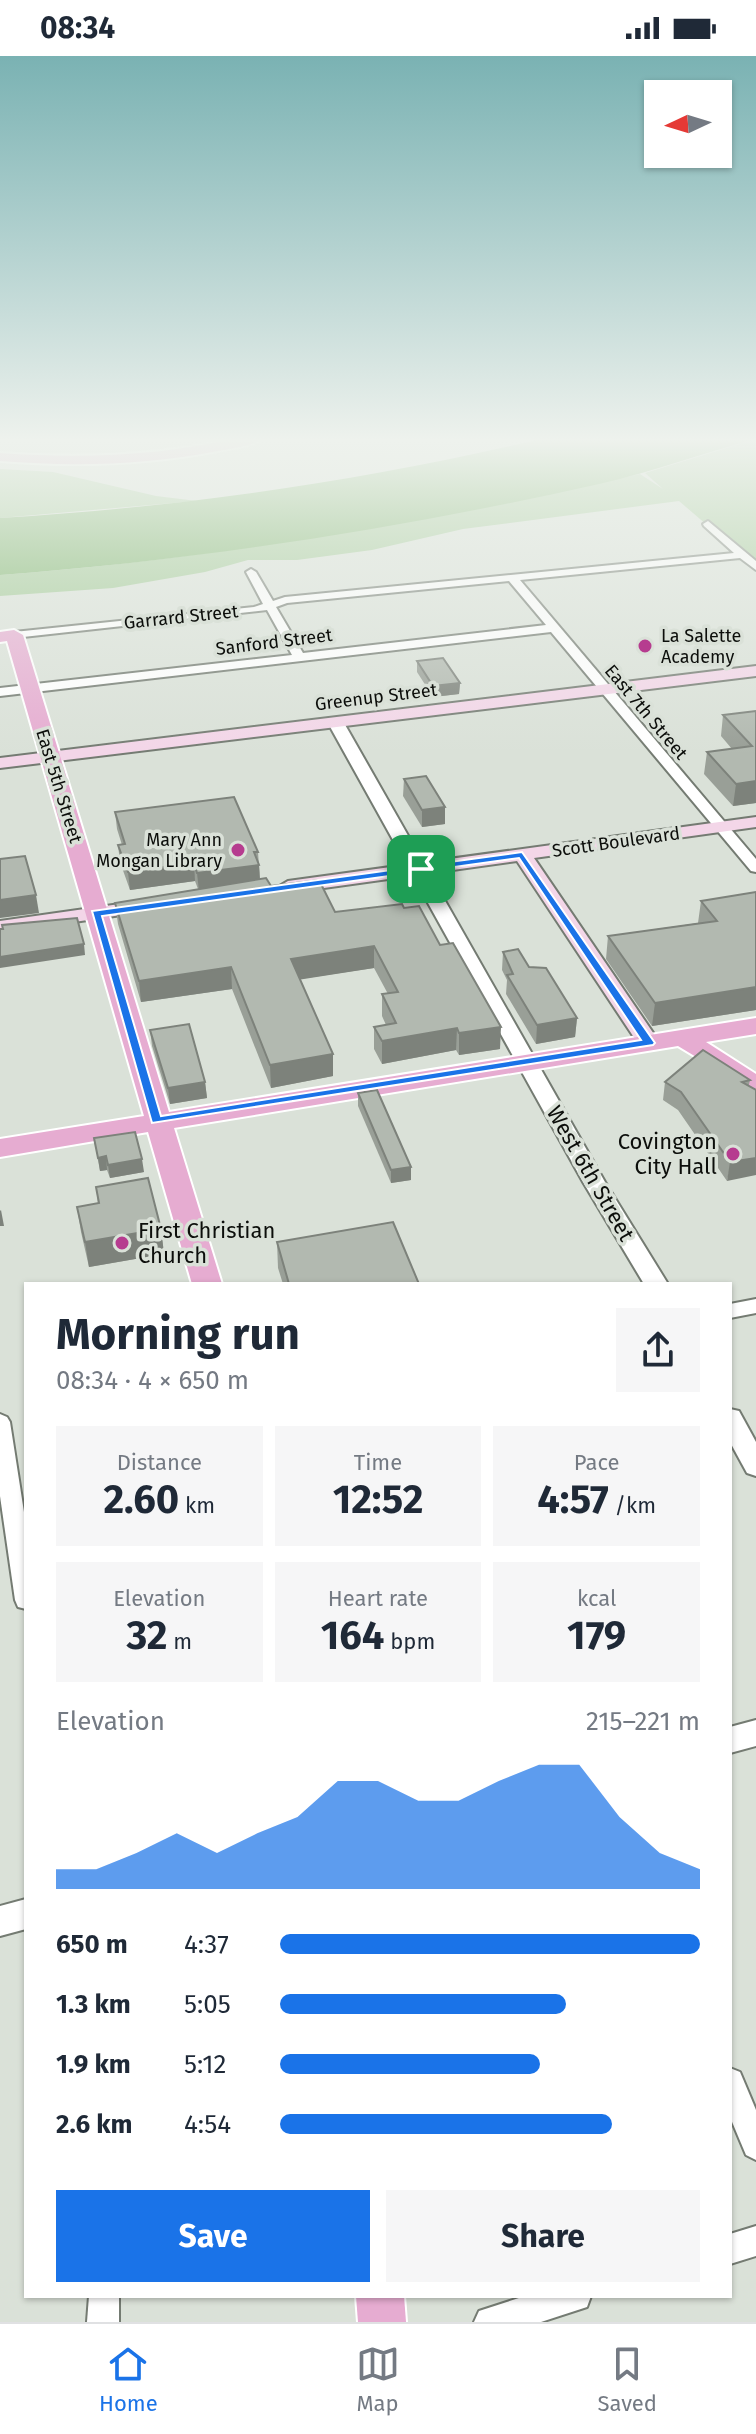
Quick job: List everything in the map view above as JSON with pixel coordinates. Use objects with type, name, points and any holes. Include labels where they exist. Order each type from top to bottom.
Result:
[{"type":"main road","name":"East 5th Street","points":[[7,636],[30,688],[156,1121],[206,1282]]},
{"type":"main road","name":"Greenup Street","points":[[0,763],[756,671]]},
{"type":"main road","name":"Scott Boulevard","points":[[268,889],[756,822]]},
{"type":"main road","points":[[522,855],[649,1043]]},
{"type":"main road","points":[[0,927],[164,904]]},
{"type":"main road","points":[[0,1148],[526,1060],[756,1026]]},
{"type":"main road","points":[[683,1038],[756,1085]]},
{"type":"main road","points":[[380,2298],[382,2322]]},
{"type":"street","points":[[729,543],[756,567]]},
{"type":"street","name":"Garrard Street","points":[[7,636],[256,610],[269,604],[511,577],[580,574],[743,555]]},
{"type":"street","points":[[251,572],[299,657]]},
{"type":"street","name":"East 7th Street","points":[[511,577],[756,868]]},
{"type":"street","name":"Sanford Street","points":[[0,692],[553,628]]},
{"type":"street","name":"West 6th Street","points":[[336,723],[421,869],[594,1182],[655,1282]]},
{"type":"street","points":[[732,1311],[756,1306]]},
{"type":"street","points":[[0,1422],[24,1586]]},
{"type":"street","points":[[732,1422],[756,1466]]},
{"type":"street","points":[[732,1739],[756,1733]]},
{"type":"street","points":[[0,1921],[24,1915]]},
{"type":"street","points":[[732,2087],[756,2145]]},
{"type":"street","points":[[732,2248],[756,2241]]},
{"type":"street","points":[[103,2322],[104,2298]]},
{"type":"street","points":[[490,2322],[569,2298]]},
{"type":"shaded area","points":[[0,543],[282,543],[150,561],[0,575]]},
{"type":"shaded area","points":[[276,543],[403,543],[297,560],[248,560],[205,572],[113,588],[0,596],[0,575]]},
{"type":"shaded area","points":[[728,543],[756,543],[756,567]]},
{"type":"building","points":[[443,658],[460,683],[433,686],[417,661]]},
{"type":"building","points":[[756,711],[756,781],[736,784],[707,752],[752,746],[723,715]]},
{"type":"building","points":[[426,776],[445,807],[422,810],[404,779]]},
{"type":"building","name":"Mary Ann Mongan Library","points":[[234,797],[258,852],[254,852],[259,865],[197,873],[194,863],[128,872],[118,845],[125,844],[115,812]]},
{"type":"building","points":[[25,856],[36,895],[0,900],[0,859]]},
{"type":"building","points":[[266,878],[271,886],[319,880],[335,912],[402,904],[404,908],[419,906],[440,945],[453,943],[501,1027],[459,1033],[457,1028],[382,1041],[374,1027],[396,1023],[382,994],[398,992],[374,946],[291,959],[333,1054],[270,1065],[231,967],[139,981],[115,903]]},
{"type":"building","points":[[756,892],[756,987],[655,1003],[608,936],[717,921],[701,901]]},
{"type":"building","points":[[77,918],[84,944],[0,957],[2,925]]},
{"type":"building","points":[[518,949],[529,967],[546,968],[577,1018],[537,1025],[507,975],[513,974],[503,952]]},
{"type":"building","points":[[189,1024],[205,1082],[168,1088],[150,1030]]},
{"type":"building","points":[[703,1050],[750,1080],[742,1082],[756,1090],[756,1158],[730,1162],[681,1092],[665,1082]]},
{"type":"building","points":[[377,1090],[411,1167],[391,1170],[358,1093]]},
{"type":"building","points":[[135,1132],[142,1159],[108,1165],[106,1156],[98,1158],[94,1138]]},
{"type":"building","points":[[148,1178],[161,1229],[85,1242],[77,1207],[99,1203],[96,1187]]},
{"type":"building","points":[[393,1222],[418,1282],[288,1282],[277,1242]]},
{"type":"place","name":"La Salette Academy","points":[[645,646]]},
{"type":"place","name":"Mary Ann Mongan Library","points":[[238,850]]},
{"type":"place","name":"Covington City Hall","points":[[733,1154]]},
{"type":"place","name":"First Christian Church","points":[[122,1243]]},
{"type":"route","points":[[522,855],[649,1043],[526,1060],[156,1121],[96,913],[421,869],[522,855]]}]
